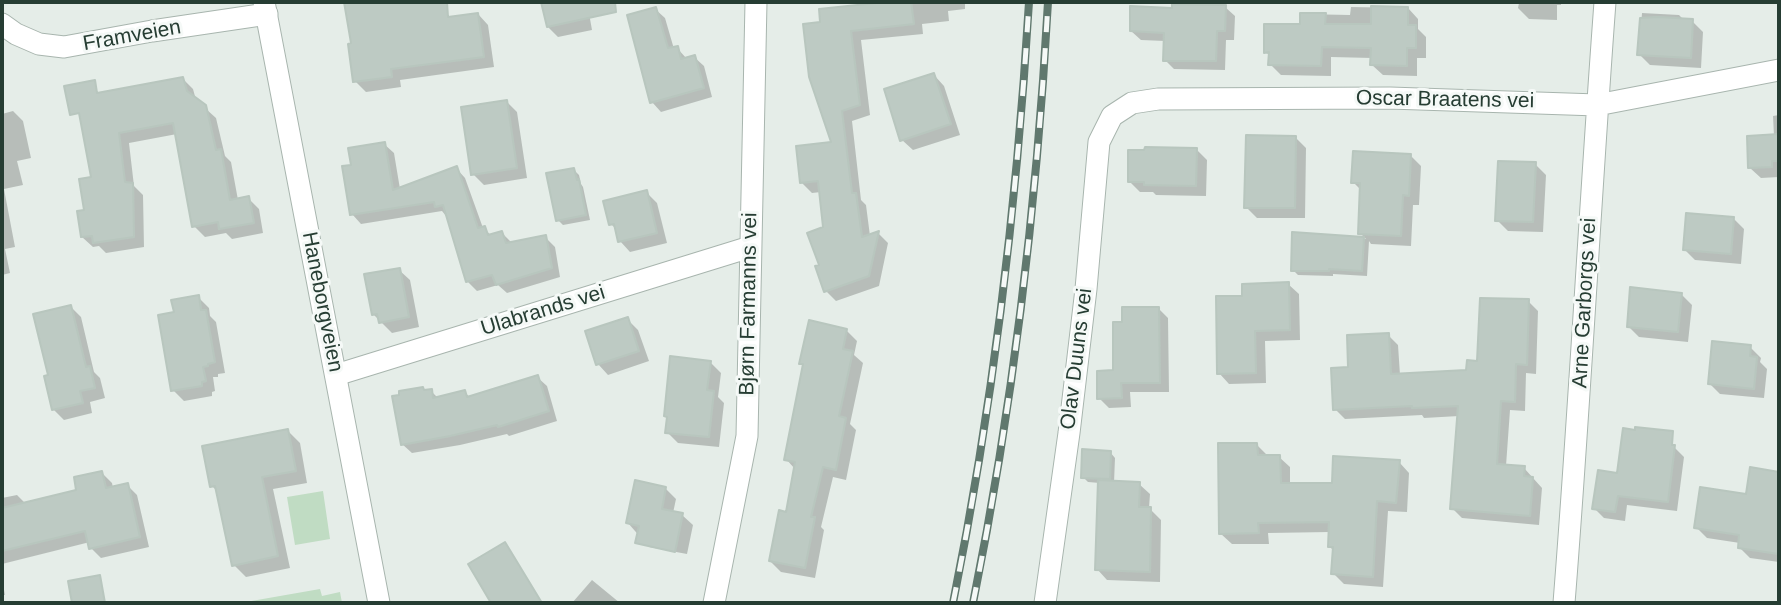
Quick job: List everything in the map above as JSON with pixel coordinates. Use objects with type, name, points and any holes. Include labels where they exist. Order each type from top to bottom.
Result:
[{"type":"street","name":"Bjørn Farmanns vei","points":[[714,603],[747,436],[756,2]]},
{"type":"street","name":"Arne Garborgs vei","points":[[1564,603],[1605,2]]},
{"type":"street","name":"Framveien","points":[[2,24],[16,34],[39,44],[64,47],[266,8]]},
{"type":"street","name":"Haneborgveien","points":[[266,8],[379,603]]},
{"type":"street","name":"Oscar Braatens vei","points":[[1112,116],[1132,103],[1158,99],[1390,98],[1597,105],[1779,70]]},
{"type":"street","name":"Olav Duuns vei","points":[[1045,603],[1086,289],[1099,142],[1112,116]]},
{"type":"street","name":"Ulabrands vei","points":[[336,375],[750,247]]},
{"type":"green space","points":[[323,491],[330,539],[295,545],[287,497]]},
{"type":"green space","points":[[320,589],[322,596],[340,592],[342,603],[240,603]]},
{"type":"building","points":[[344,2],[447,2],[448,17],[478,13],[484,57],[391,69],[392,77],[353,82],[348,44],[351,43]]},
{"type":"building","points":[[541,2],[615,2],[616,12],[547,27]]},
{"type":"building","points":[[911,2],[914,24],[851,31],[860,105],[842,111],[852,193],[856,193],[862,237],[879,231],[869,276],[824,292],[815,266],[819,265],[807,233],[823,227],[818,181],[800,183],[796,146],[831,142],[809,77],[803,24],[820,22],[819,9]]},
{"type":"building","points":[[1172,4],[1226,5],[1225,31],[1217,31],[1216,61],[1163,61],[1164,33],[1130,31],[1130,6],[1172,8]]},
{"type":"building","points":[[1371,6],[1408,7],[1408,25],[1416,25],[1416,48],[1407,48],[1407,66],[1370,65],[1371,48],[1322,47],[1321,66],[1268,65],[1269,52],[1264,53],[1264,24],[1300,24],[1300,13],[1326,13],[1325,24],[1371,24]]},
{"type":"building","points":[[656,7],[668,48],[678,46],[681,59],[695,55],[704,88],[650,103],[627,15]]},
{"type":"building","points":[[1640,18],[1693,19],[1691,58],[1637,55]]},
{"type":"building","points":[[934,73],[951,124],[900,141],[884,89]]},
{"type":"building","points":[[183,77],[187,91],[206,105],[216,150],[221,149],[230,200],[249,196],[254,223],[219,229],[218,222],[192,227],[173,123],[119,133],[125,182],[133,183],[134,237],[93,243],[92,236],[81,237],[77,211],[84,210],[79,179],[91,177],[79,113],[70,115],[64,86],[95,80],[97,93]]},
{"type":"building","points":[[507,100],[517,168],[471,175],[461,107]]},
{"type":"building","points":[[1779,134],[1779,161],[1772,161],[1772,167],[1748,168],[1747,136]]},
{"type":"building","points":[[1246,135],[1296,136],[1295,208],[1244,208]]},
{"type":"building","points":[[385,142],[393,190],[457,166],[478,228],[485,226],[488,235],[502,231],[506,243],[546,235],[552,268],[496,285],[492,275],[466,282],[443,205],[435,207],[434,202],[350,215],[342,166],[351,165],[348,148]]},
{"type":"building","points":[[1145,147],[1197,148],[1196,186],[1128,182],[1128,150],[1144,150]]},
{"type":"building","points":[[1353,151],[1411,154],[1409,196],[1403,195],[1401,236],[1358,234],[1360,183],[1351,183]]},
{"type":"building","points":[[1498,161],[1536,162],[1533,222],[1495,221]]},
{"type":"building","points":[[574,168],[577,180],[579,179],[586,215],[556,221],[546,173]]},
{"type":"building","points":[[647,190],[657,233],[618,242],[614,224],[609,225],[603,201]]},
{"type":"building","points":[[1686,213],[1734,217],[1731,254],[1683,250]]},
{"type":"building","points":[[1292,232],[1364,237],[1362,271],[1291,271]]},
{"type":"building","points":[[400,268],[409,317],[379,323],[377,314],[372,315],[364,274]]},
{"type":"building","points":[[1289,282],[1290,330],[1255,331],[1256,373],[1217,374],[1216,296],[1242,296],[1242,284]]},
{"type":"building","points":[[1630,287],[1682,293],[1678,332],[1627,327]]},
{"type":"building","points":[[199,295],[201,310],[206,310],[215,362],[203,367],[206,381],[202,382],[202,386],[171,391],[158,315],[174,312],[171,300]]},
{"type":"building","points":[[1480,298],[1529,299],[1527,365],[1516,364],[1515,402],[1501,401],[1497,464],[1525,466],[1524,476],[1533,477],[1530,516],[1450,509],[1458,406],[1333,410],[1331,368],[1348,367],[1347,335],[1389,333],[1391,374],[1466,370],[1467,360],[1477,361]]},
{"type":"building","points":[[71,305],[86,367],[90,366],[95,388],[80,391],[83,403],[52,410],[44,376],[48,375],[33,314]]},
{"type":"building","points":[[1122,307],[1159,307],[1160,383],[1121,383],[1122,398],[1097,399],[1097,371],[1113,370],[1113,322],[1122,322]]},
{"type":"building","points":[[628,317],[639,351],[596,365],[585,331]]},
{"type":"building","points":[[809,320],[847,329],[843,349],[853,351],[839,416],[846,418],[836,470],[823,467],[811,517],[815,517],[805,568],[769,561],[779,510],[786,512],[795,462],[784,460],[803,364],[799,364]]},
{"type":"building","points":[[1712,341],[1751,345],[1750,356],[1757,357],[1754,389],[1708,384]]},
{"type":"building","points":[[670,356],[711,361],[707,390],[714,391],[709,437],[665,433]]},
{"type":"building","points":[[538,375],[549,411],[498,427],[497,425],[401,445],[392,396],[399,395],[399,391],[423,387],[424,390],[432,389],[433,398],[465,390],[467,397]]},
{"type":"building","points":[[1635,427],[1673,431],[1672,445],[1675,445],[1668,502],[1618,496],[1615,512],[1592,509],[1598,470],[1617,473],[1623,428],[1635,430]]},
{"type":"building","points":[[288,429],[296,471],[262,477],[278,556],[232,566],[215,486],[210,487],[202,446]]},
{"type":"building","points":[[1218,443],[1257,443],[1258,455],[1280,455],[1281,483],[1332,483],[1333,456],[1400,460],[1396,503],[1377,501],[1373,577],[1331,574],[1333,547],[1328,547],[1329,522],[1258,523],[1259,533],[1219,534]]},
{"type":"building","points":[[1082,449],[1111,451],[1110,479],[1081,478]]},
{"type":"building","points":[[1750,467],[1779,472],[1779,554],[1738,548],[1739,535],[1694,528],[1700,487],[1746,494]]},
{"type":"building","points":[[102,471],[106,488],[128,483],[140,537],[89,549],[85,531],[2,551],[2,508],[76,490],[74,477]]},
{"type":"building","points":[[635,480],[666,487],[662,509],[683,513],[675,552],[635,543],[639,526],[626,523]]},
{"type":"building","points":[[1098,480],[1140,482],[1139,507],[1151,507],[1150,572],[1095,570]]},
{"type":"building","points":[[505,542],[542,603],[491,603],[468,564]]},
{"type":"building","points":[[100,575],[105,603],[72,603],[68,581]]},
{"type":"railway","points":[[953,603],[980,454],[1001,304],[1018,153],[1029,2]]},
{"type":"railway","points":[[973,603],[1000,454],[1021,304],[1037,153],[1048,2]]}]
